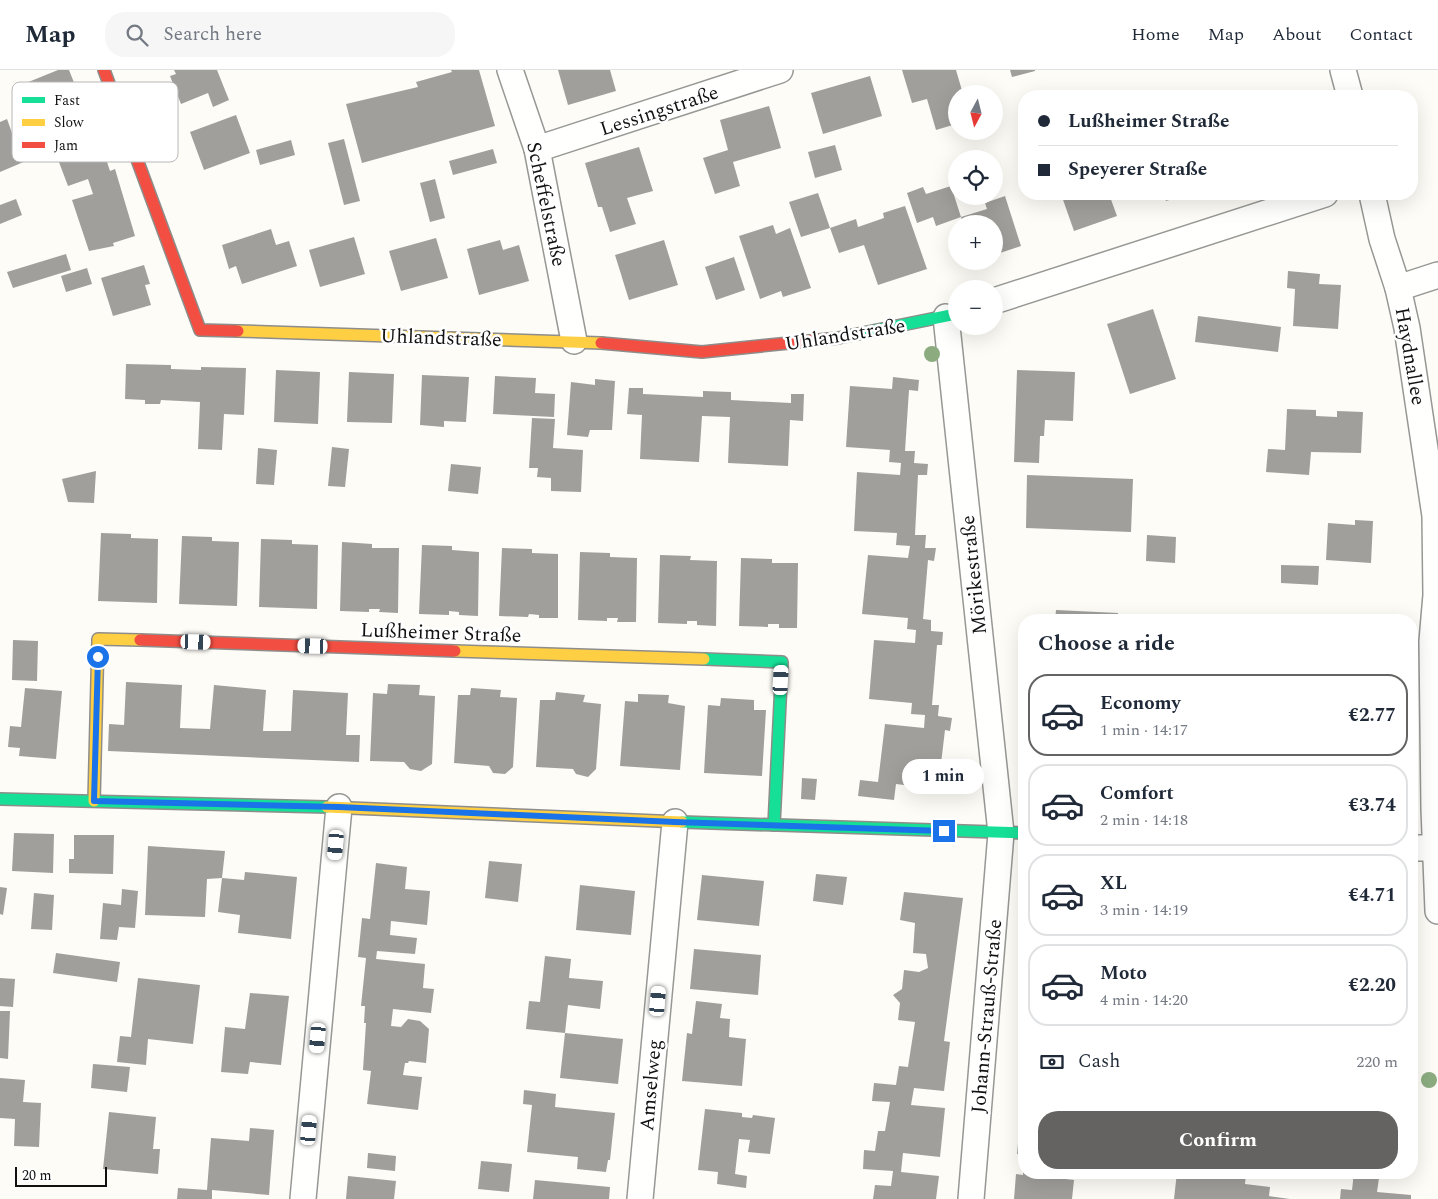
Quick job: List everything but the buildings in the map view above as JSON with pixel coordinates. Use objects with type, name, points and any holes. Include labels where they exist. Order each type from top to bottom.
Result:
[{"type":"street","name":"Uhlandstraße","points":[[104,70],[108,82]]},
{"type":"street","name":"Scheffelstraße","points":[[510,70],[537,149],[574,341]]},
{"type":"street","name":"Lessingstraße","points":[[537,149],[780,70]]},
{"type":"street","points":[[1344,70],[1349,90]]},
{"type":"street","name":"Uhlandstraße","points":[[138,162],[200,330],[574,341],[702,352],[830,340],[948,316]]},
{"type":"street","points":[[1003,298],[1306,200]]},
{"type":"street","name":"Haydnallee","points":[[1373,200],[1382,239],[1398,288],[1414,366],[1435,516],[1437,595],[1432,641],[1428,848],[1438,911]]},
{"type":"street","points":[[1398,288],[1438,274]]},
{"type":"street","name":"Mörikestraße","points":[[953,335],[1012,833]]},
{"type":"street","name":"Lußheimer Straße","points":[[94,801],[98,639],[782,662],[774,825]]},
{"type":"street","points":[[0,799],[339,807],[675,822],[1012,833]]},
{"type":"street","points":[[303,1199],[339,807]]},
{"type":"street","name":"Amselweg","points":[[640,1199],[675,822]]},
{"type":"street","name":"Johann-Strauß-Straße","points":[[971,1199],[1012,833]]},
{"type":"traffic: fast","points":[[838,338],[948,316]]},
{"type":"traffic: fast","points":[[704,659],[782,662],[774,825]]},
{"type":"traffic: fast","points":[[0,799],[327,807]]},
{"type":"traffic: fast","points":[[682,822],[1018,833]]},
{"type":"traffic: slow","points":[[238,331],[601,343]]},
{"type":"traffic: slow","points":[[94,801],[98,639],[140,640]]},
{"type":"traffic: slow","points":[[455,651],[704,659]]},
{"type":"traffic: slow","points":[[327,807],[682,822]]},
{"type":"traffic: jam","points":[[104,70],[108,82]]},
{"type":"traffic: jam","points":[[138,162],[200,330],[238,331]]},
{"type":"traffic: jam","points":[[601,343],[702,352],[838,338]]},
{"type":"traffic: jam","points":[[140,640],[455,651]]},
{"type":"route","points":[[98,657],[94,801],[339,807],[675,822],[944,831]]}]
